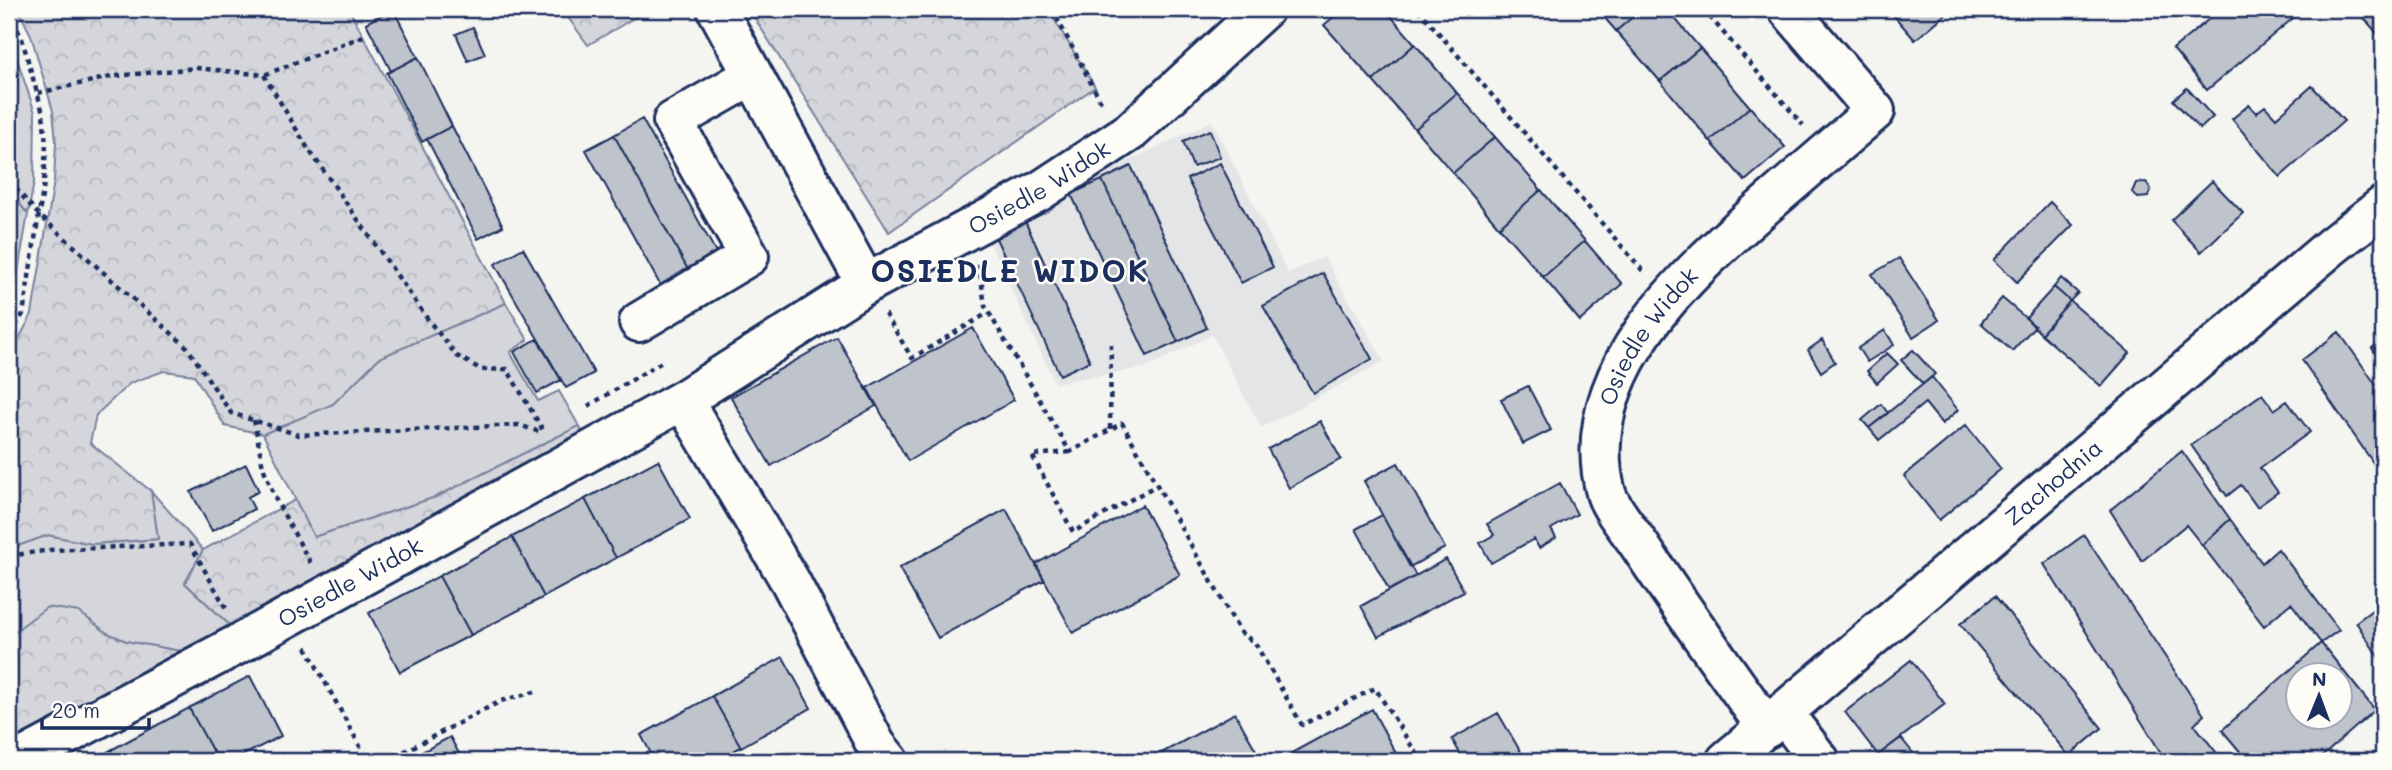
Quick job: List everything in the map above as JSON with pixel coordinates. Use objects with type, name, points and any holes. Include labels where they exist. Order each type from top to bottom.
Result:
[{"type":"street","points":[[717,9],[866,284]]},
{"type":"street","name":"Osiedle Widok","points":[[16,761],[244,641],[683,400],[866,284],[1040,191],[1131,131],[1264,9]]},
{"type":"street","name":"Osiedle Widok","points":[[1788,9],[1875,111],[1710,254],[1667,299],[1640,337],[1617,378],[1606,408],[1600,445],[1606,495],[1678,604],[1776,721],[1820,761]]},
{"type":"street","points":[[639,322],[749,256],[673,121],[752,76]]},
{"type":"street","name":"Zachodnia","points":[[1726,761],[2332,246],[2383,206]]},
{"type":"street","points":[[683,400],[790,581],[876,745],[889,761]]},
{"type":"path","points":[[1052,9],[1100,100],[1131,131]]},
{"type":"path","points":[[1418,9],[1667,299]]},
{"type":"path","points":[[1703,9],[1827,153]]},
{"type":"path","points":[[9,11],[22,39],[38,93],[46,144],[44,183],[23,314],[9,337]]},
{"type":"path","points":[[38,93],[115,76],[197,68],[264,75],[366,34]]},
{"type":"path","points":[[264,75],[307,147],[429,321],[457,356],[482,370],[507,369],[543,433]]},
{"type":"path","points":[[9,181],[39,215],[187,347],[231,413],[299,435],[519,425],[543,433],[555,426]]},
{"type":"path","points":[[975,225],[985,306],[1070,452]]},
{"type":"path","points":[[866,284],[912,358],[988,313]]},
{"type":"path","points":[[1110,429],[1111,343]]},
{"type":"path","points":[[579,412],[662,362]]},
{"type":"path","points":[[254,420],[263,467],[276,499],[327,595]]},
{"type":"path","points":[[1157,485],[1073,532],[1032,455],[1070,452],[1122,423],[1240,632],[1255,643],[1302,725],[1375,688],[1421,761]]},
{"type":"path","points":[[9,556],[50,550],[190,544],[244,641]]},
{"type":"path","points":[[302,640],[368,761]]},
{"type":"path","points":[[386,761],[500,701],[537,691]]},
{"type":"shaded area","points":[[1212,121],[1288,273],[1324,257],[1384,361],[1261,428],[1212,335],[1145,368],[1055,383],[984,230]]},
{"type":"green space","points":[[18,9],[349,9],[506,303],[379,358],[333,404],[263,434],[225,426],[194,375],[164,371],[130,383],[96,415],[90,443],[151,491],[158,539],[92,544],[48,535],[9,549],[9,358],[32,314],[54,181],[56,142],[53,111],[31,35]]},
{"type":"green space","points":[[562,9],[649,9],[588,45]]},
{"type":"green space","points":[[749,9],[1048,9],[1095,87],[889,232]]},
{"type":"green space","points":[[9,35],[35,113],[34,182],[28,214],[9,191]]},
{"type":"green space","points":[[9,191],[28,214],[9,312]]},
{"type":"green space","points":[[506,303],[528,340],[510,352],[538,401],[559,391],[579,426],[436,497],[314,537],[263,434],[333,404],[379,358]]},
{"type":"green space","points":[[579,426],[587,439],[235,630],[185,583],[203,550],[295,500],[314,537],[436,497]]},
{"type":"green space","points":[[151,491],[203,550],[185,583],[235,630],[191,653],[126,641],[107,633],[79,612],[18,629],[9,639],[9,549],[48,535],[92,544],[158,539]]},
{"type":"green space","points":[[47,607],[79,612],[107,633],[126,641],[191,653],[9,750],[9,639]]},
{"type":"building","points":[[393,9],[418,57],[391,71],[366,23]]},
{"type":"building","points":[[1343,9],[1385,9],[1415,44],[1373,81],[1324,25]]},
{"type":"building","points":[[1597,9],[1642,9],[1616,31]]},
{"type":"building","points":[[1642,9],[1667,9],[1700,48],[1660,81],[1616,31]]},
{"type":"building","points":[[1888,9],[1952,9],[1915,40]]},
{"type":"building","points":[[2221,9],[2304,9],[2207,90],[2173,49]]},
{"type":"building","points":[[2356,9],[2383,9],[2383,40]]},
{"type":"building","points":[[473,27],[485,54],[468,61],[456,34]]},
{"type":"building","points":[[1415,44],[1457,93],[1415,129],[1373,81]]},
{"type":"building","points":[[1700,48],[1750,107],[1710,141],[1660,81]]},
{"type":"building","points":[[418,57],[452,126],[422,142],[387,73]]},
{"type":"building","points":[[2312,86],[2344,121],[2280,177],[2232,119],[2249,105],[2256,113],[2265,106],[2276,118]]},
{"type":"building","points":[[2187,88],[2213,117],[2200,129],[2173,100]]},
{"type":"building","points":[[1457,93],[1495,137],[1453,173],[1415,129]]},
{"type":"building","points":[[1750,107],[1785,147],[1745,181],[1710,141]]},
{"type":"building","points":[[642,119],[721,261],[692,277],[614,135]]},
{"type":"building","points":[[452,126],[503,226],[478,239],[427,139]]},
{"type":"building","points":[[1210,130],[1220,157],[1193,167],[1183,141]]},
{"type":"building","points":[[614,135],[692,277],[664,292],[586,150]]},
{"type":"building","points":[[1495,137],[1541,190],[1499,227],[1453,173]]},
{"type":"building","points":[[1220,163],[1273,267],[1241,283],[1187,179]]},
{"type":"building","points":[[1131,166],[1207,328],[1178,342],[1102,180]]},
{"type":"building","points":[[1102,180],[1178,342],[1147,356],[1071,194]]},
{"type":"building","points":[[2212,181],[2243,213],[2201,252],[2171,220]]},
{"type":"building","points":[[2146,182],[2151,189],[2148,197],[2138,198],[2132,192],[2136,183]]},
{"type":"building","points":[[1541,190],[1585,241],[1543,277],[1499,227]]},
{"type":"building","points":[[2050,202],[2073,225],[2017,282],[1994,260]]},
{"type":"building","points":[[1023,217],[1090,361],[1060,375],[993,232]]},
{"type":"building","points":[[1585,241],[1622,284],[1580,321],[1543,277]]},
{"type":"building","points":[[523,248],[594,373],[566,388],[495,264]]},
{"type":"building","points":[[1899,258],[1939,320],[1913,337],[1872,274]]},
{"type":"building","points":[[1323,273],[1372,359],[1313,393],[1263,306]]},
{"type":"building","points":[[2061,278],[2078,293],[2070,301],[2054,287]]},
{"type":"building","points":[[2054,287],[2070,301],[2041,334],[2026,318]]},
{"type":"building","points":[[2002,298],[2035,326],[2012,351],[1981,323]]},
{"type":"building","points":[[2070,301],[2130,353],[2101,386],[2041,334]]},
{"type":"building","points":[[973,328],[1014,400],[908,461],[867,388]]},
{"type":"building","points":[[1885,330],[1894,345],[1867,362],[1858,348]]},
{"type":"building","points":[[2339,332],[2383,395],[2383,477],[2302,360]]},
{"type":"building","points":[[837,337],[876,406],[771,466],[731,397]]},
{"type":"building","points":[[537,339],[561,380],[537,393],[514,352]]},
{"type":"building","points":[[1822,340],[1835,362],[1821,372],[1808,350]]},
{"type":"building","points":[[2383,340],[2383,366],[2372,348]]},
{"type":"building","points":[[1913,350],[1935,374],[1923,384],[1901,360]]},
{"type":"building","points":[[1887,353],[1898,364],[1877,383],[1867,371]]},
{"type":"building","points":[[1932,377],[1958,410],[1942,424],[1925,403],[1879,440],[1869,428]]},
{"type":"building","points":[[1528,386],[1551,430],[1523,444],[1501,399]]},
{"type":"building","points":[[2262,394],[2274,410],[2287,401],[2310,432],[2260,468],[2278,492],[2257,507],[2241,485],[2227,496],[2191,445]]},
{"type":"building","points":[[1881,404],[1888,413],[1869,428],[1862,420]]},
{"type":"building","points":[[1320,421],[1341,459],[1289,488],[1268,449]]},
{"type":"building","points":[[1966,425],[2001,469],[1939,520],[1904,476]]},
{"type":"building","points":[[2182,451],[2230,519],[2202,545],[2186,525],[2142,561],[2110,510]]},
{"type":"building","points":[[658,460],[690,519],[616,558],[585,499]]},
{"type":"building","points":[[1398,463],[1445,548],[1410,567],[1364,481]]},
{"type":"building","points":[[246,464],[259,491],[248,497],[254,509],[212,531],[191,492]]},
{"type":"building","points":[[1560,483],[1577,514],[1551,529],[1556,538],[1539,548],[1534,539],[1491,563],[1480,543],[1494,535],[1487,524]]},
{"type":"building","points":[[585,499],[616,558],[544,597],[512,537]]},
{"type":"building","points":[[1142,505],[1180,575],[1073,633],[1036,564]]},
{"type":"building","points":[[1006,509],[1044,580],[938,638],[899,568]]},
{"type":"building","points":[[1382,515],[1416,576],[1389,590],[1356,529]]},
{"type":"building","points":[[2230,519],[2262,563],[2278,549],[2339,630],[2321,643],[2291,603],[2264,626],[2202,545]]},
{"type":"building","points":[[2084,535],[2204,715],[2194,724],[2223,761],[2166,761],[2044,564]]},
{"type":"building","points":[[512,537],[544,597],[471,635],[439,576]]},
{"type":"building","points":[[1446,559],[1464,591],[1378,637],[1361,606]]},
{"type":"building","points":[[439,576],[471,635],[400,672],[369,613]]},
{"type":"building","points":[[1995,596],[2102,728],[2069,756],[1960,624]]},
{"type":"building","points":[[2383,602],[2383,664],[2356,622]]},
{"type":"building","points":[[2321,643],[2336,662],[2299,662]]},
{"type":"building","points":[[783,657],[811,708],[741,747],[712,696]]},
{"type":"building","points":[[1911,660],[1945,704],[1878,755],[1845,712]]},
{"type":"building","points":[[250,676],[281,736],[232,761],[218,761],[189,708]]},
{"type":"building","points":[[2284,676],[2284,732],[2350,732],[2317,761],[2248,761],[2222,730]]},
{"type":"building","points":[[2354,684],[2375,710],[2354,728]]},
{"type":"building","points":[[712,696],[741,747],[715,761],[655,761],[641,735]]},
{"type":"building","points":[[189,708],[218,761],[117,761],[111,750]]},
{"type":"building","points":[[1372,709],[1400,761],[1277,761]]},
{"type":"building","points":[[1235,713],[1262,761],[1147,761]]},
{"type":"building","points":[[1498,713],[1526,761],[1464,761],[1452,739]]},
{"type":"building","points":[[450,737],[463,761],[405,761]]},
{"type":"building","points":[[1901,738],[1917,758],[1913,761],[1883,761],[1878,755]]},
{"type":"building","points":[[111,750],[117,761],[89,761]]},
{"type":"district","name":"OSIEDLE WIDOK","points":[[1010,272]]}]
